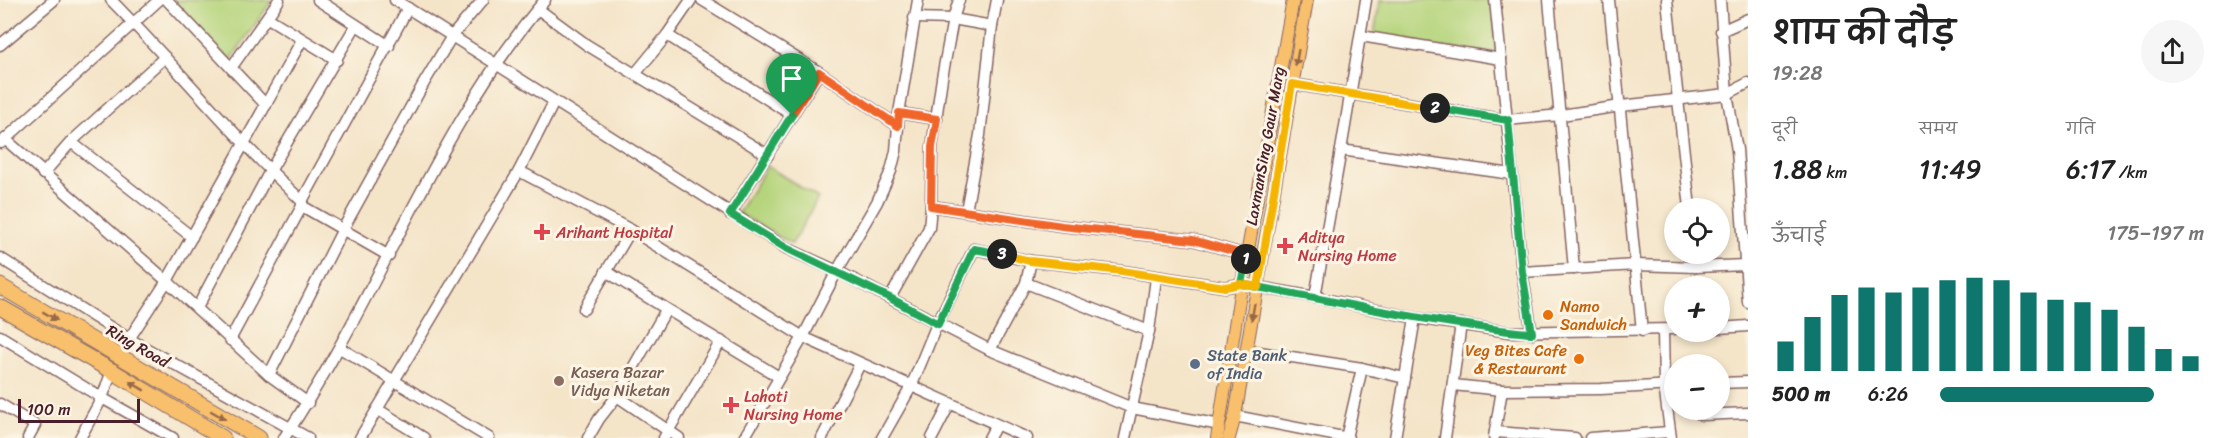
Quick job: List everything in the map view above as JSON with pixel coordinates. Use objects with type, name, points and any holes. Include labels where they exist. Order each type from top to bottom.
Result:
[{"type":"highway","name":"Ring Road","points":[[0,286],[259,438]]},
{"type":"highway","points":[[0,308],[112,371],[223,438]]},
{"type":"main road","name":"LaxmanSing Gaur Marg","points":[[1219,432],[1241,284],[1293,0]]},
{"type":"main road","name":"LaxmanSing Gaur Marg","points":[[1229,438],[1247,350],[1307,0]]},
{"type":"street","points":[[0,45],[54,0]]},
{"type":"street","points":[[111,0],[243,144],[302,204],[389,256]]},
{"type":"street","points":[[159,0],[2,141],[167,281],[269,375],[308,403]]},
{"type":"street","points":[[167,0],[266,105]]},
{"type":"street","points":[[231,68],[279,0]]},
{"type":"street","points":[[318,0],[389,45]]},
{"type":"street","points":[[395,0],[786,248],[837,271],[990,350],[1132,408],[1219,432]]},
{"type":"street","points":[[269,375],[343,229],[424,83],[452,36],[483,0]]},
{"type":"street","points":[[635,75],[691,0]]},
{"type":"street","points":[[702,0],[819,72],[898,126]]},
{"type":"street","points":[[744,438],[803,337],[837,271],[877,202],[891,171],[896,151],[899,113],[918,0]]},
{"type":"street","points":[[890,298],[928,228],[931,206],[932,147],[953,19],[959,0]]},
{"type":"street","points":[[966,211],[980,135],[992,26],[998,0]]},
{"type":"street","points":[[1315,297],[1366,0]]},
{"type":"street","points":[[1495,0],[1522,272],[1532,333]]},
{"type":"street","points":[[1549,0],[1575,269]]},
{"type":"street","points":[[1609,0],[1642,331]]},
{"type":"street","points":[[1667,0],[1689,198]]},
{"type":"street","points":[[1719,0],[1726,94],[1737,150],[1748,302]]},
{"type":"street","points":[[288,433],[340,348],[460,121],[496,65],[541,4],[587,45],[768,155]]},
{"type":"street","points":[[230,340],[408,8]]},
{"type":"street","points":[[268,18],[337,60]]},
{"type":"street","points":[[914,18],[953,19],[992,26]]},
{"type":"street","points":[[1721,31],[1748,19]]},
{"type":"street","points":[[197,308],[270,171],[356,25]]},
{"type":"street","points":[[667,35],[792,115]]},
{"type":"street","points":[[1360,36],[1501,59]]},
{"type":"street","points":[[129,339],[167,281],[302,40]]},
{"type":"street","points":[[43,174],[71,142],[165,57]]},
{"type":"street","points":[[730,214],[819,72]]},
{"type":"street","points":[[1292,84],[1508,120],[1561,116],[1621,106],[1726,94],[1748,83]]},
{"type":"street","points":[[360,438],[519,171],[554,102]]},
{"type":"street","points":[[899,113],[937,119]]},
{"type":"street","points":[[71,142],[192,237]]},
{"type":"street","points":[[1737,150],[1748,145]]},
{"type":"street","points":[[1341,150],[1512,174]]},
{"type":"street","points":[[519,171],[631,230],[803,337],[1027,438]]},
{"type":"street","points":[[931,206],[1062,226],[1193,240],[1246,255]]},
{"type":"street","points":[[584,309],[631,230]]},
{"type":"street","points":[[882,438],[911,387],[974,249],[1030,261],[1122,271],[1156,278],[1225,287],[1241,284],[1415,318],[1510,332],[1664,330]]},
{"type":"street","points":[[0,258],[129,339],[288,433],[308,438]]},
{"type":"street","points":[[990,350],[1026,282],[1030,261]]},
{"type":"street","points":[[1522,272],[1636,265],[1696,267],[1746,265]]},
{"type":"street","points":[[606,271],[666,310],[779,376]]},
{"type":"street","points":[[1125,438],[1149,331],[1156,278]]},
{"type":"street","points":[[1026,282],[1149,331]]},
{"type":"street","points":[[588,438],[598,419],[617,396],[666,310]]},
{"type":"street","points":[[1395,438],[1415,318]]},
{"type":"street","points":[[1445,438],[1461,324]]},
{"type":"street","points":[[1730,327],[1748,326]]},
{"type":"street","points":[[0,336],[173,438]]},
{"type":"street","points":[[666,434],[721,341]]},
{"type":"street","points":[[340,348],[489,438]]},
{"type":"street","points":[[1247,350],[1362,368],[1405,378]]},
{"type":"street","points":[[822,438],[860,364]]},
{"type":"street","points":[[1235,416],[1347,438],[1362,368]]},
{"type":"street","points":[[80,438],[102,398],[112,371]]},
{"type":"street","points":[[1730,383],[1748,382]]},
{"type":"street","points":[[1454,385],[1502,390],[1601,389],[1664,385]]},
{"type":"street","points":[[1502,390],[1495,435],[1575,438]]},
{"type":"street","points":[[617,396],[666,434],[680,438]]},
{"type":"street","points":[[0,404],[34,425],[28,438]]},
{"type":"street","points":[[932,438],[950,404]]},
{"type":"street","points":[[377,408],[424,438]]},
{"type":"street","points":[[1730,413],[1748,412]]},
{"type":"street","points":[[1590,438],[1670,435],[1670,420]]},
{"type":"street","points":[[989,438],[996,425]]},
{"type":"green space","points":[[173,0],[272,0],[230,61]]},
{"type":"green space","points":[[1380,0],[1494,0],[1496,54],[1373,40]]},
{"type":"green space","points":[[767,166],[818,198],[792,244],[738,213]]},
{"type":"place","name":"Arihant Hospital","points":[[542,232]]},
{"type":"place","name":"Aditya Nursing Home","points":[[1285,246]]},
{"type":"place","name":"Namo Sandwich","points":[[1548,315]]},
{"type":"place","name":"Veg Bites Cafe & Restaurant","points":[[1579,359]]},
{"type":"place","name":"State Bank of India","points":[[1195,364]]},
{"type":"place","name":"Kasera Bazar Vidya Niketan","points":[[559,381]]},
{"type":"place","name":"Lahoti Nursing Home","points":[[731,405]]},
{"type":"route","points":[[792,115],[730,214],[786,248],[837,271],[938,324],[974,249],[1030,261],[1122,271],[1156,278],[1225,287],[1241,284],[1258,287],[1292,84],[1508,120],[1522,272],[1532,333],[1510,332],[1415,318],[1241,284],[1246,255],[1193,240],[1062,226],[931,206],[932,147],[937,119],[899,113],[898,126],[819,72],[792,115]]}]
